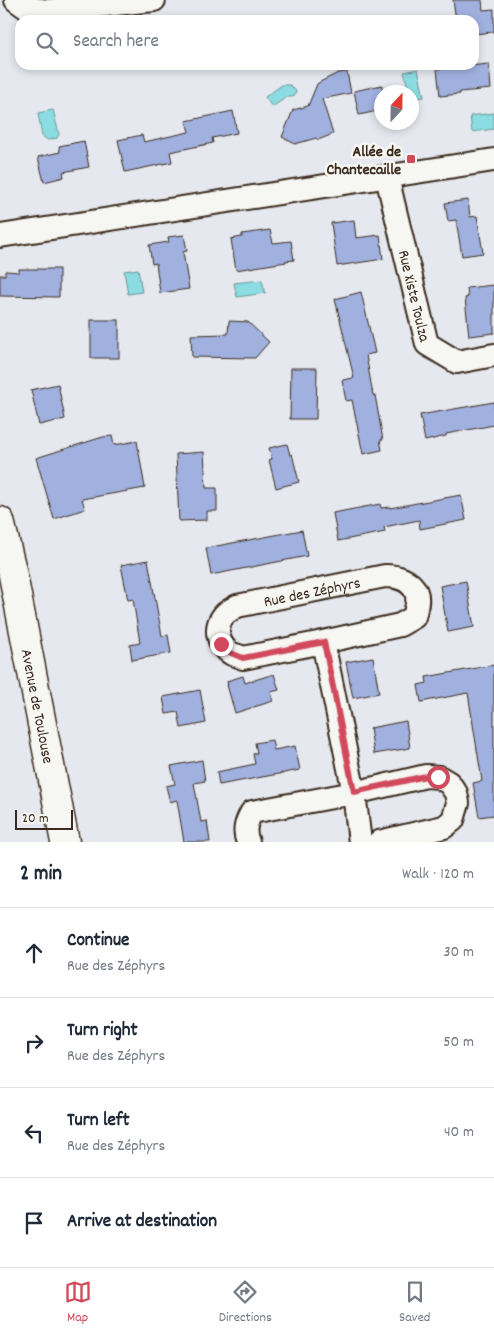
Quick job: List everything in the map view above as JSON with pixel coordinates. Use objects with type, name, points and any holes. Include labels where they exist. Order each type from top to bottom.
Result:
[{"type":"main road","name":"Avenue de Toulouse","points":[[0,522],[12,570],[65,842]]},
{"type":"street","points":[[16,0],[27,8],[47,11],[154,0]]},
{"type":"street","points":[[0,236],[494,160]]},
{"type":"street","name":"Rue Xiste Toulza","points":[[387,177],[427,344],[457,362],[494,355]]},
{"type":"street","name":"Rue des Zéphyrs","points":[[385,576],[406,580],[417,592],[417,605],[414,617],[400,625],[324,642],[243,658],[231,653],[221,644],[217,633],[219,623],[224,614],[237,606],[385,576]]},
{"type":"street","points":[[324,642],[354,792],[360,842]]},
{"type":"street","points":[[248,842],[245,836],[245,823],[252,812],[426,776],[438,777],[449,782],[456,793],[458,803],[453,820],[444,827],[379,842]]},
{"type":"water","points":[[418,70],[424,97],[419,98],[419,85],[407,85],[404,72]]},
{"type":"water","points":[[282,85],[290,85],[296,91],[295,95],[287,97],[272,107],[265,97]]},
{"type":"water","points":[[53,110],[59,134],[57,138],[48,140],[42,136],[38,113]]},
{"type":"water","points":[[494,113],[494,129],[472,132],[470,116]]},
{"type":"water","points":[[138,269],[142,292],[128,294],[124,271]]},
{"type":"water","points":[[262,280],[265,293],[237,297],[234,283]]},
{"type":"building","points":[[453,0],[482,0],[483,10],[494,9],[494,32],[479,34],[479,15],[455,15]]},
{"type":"building","points":[[489,64],[491,89],[440,96],[437,70],[479,70],[479,65]]},
{"type":"building","points":[[347,72],[351,93],[322,99],[333,134],[318,140],[316,138],[295,144],[282,137],[293,110],[308,106],[317,84],[338,73]]},
{"type":"building","points":[[374,87],[374,112],[359,115],[354,91]]},
{"type":"building","points":[[233,111],[237,133],[212,138],[213,143],[170,152],[172,162],[125,172],[118,140],[142,135],[144,142],[189,132],[186,121]]},
{"type":"building","points":[[84,141],[89,167],[63,172],[64,177],[44,182],[38,157],[60,152],[59,146]]},
{"type":"building","points":[[468,200],[470,217],[477,216],[483,253],[462,256],[456,220],[448,221],[445,203]]},
{"type":"building","points":[[354,220],[356,238],[380,235],[383,259],[337,266],[331,223]]},
{"type":"building","points":[[270,230],[273,243],[291,241],[294,260],[236,270],[231,239],[242,237],[242,234]]},
{"type":"building","points":[[184,235],[187,251],[183,252],[189,289],[160,293],[156,263],[152,264],[149,245],[169,242],[168,237]]},
{"type":"building","points":[[19,269],[59,269],[59,297],[0,296],[0,275],[5,275],[5,271],[19,272]]},
{"type":"building","points":[[494,285],[494,333],[469,336],[465,298],[468,297],[467,288]]},
{"type":"building","points":[[361,292],[375,353],[366,355],[383,440],[380,440],[382,450],[363,454],[352,400],[346,401],[342,380],[354,378],[335,299]]},
{"type":"building","points":[[91,320],[119,320],[119,358],[91,358]]},
{"type":"building","points":[[229,321],[248,322],[269,342],[255,358],[192,357],[191,335],[228,334]]},
{"type":"building","points":[[291,368],[317,368],[316,419],[290,419]]},
{"type":"building","points":[[58,384],[65,419],[39,425],[31,390]]},
{"type":"building","points":[[494,402],[494,425],[446,434],[446,436],[425,441],[420,415]]},
{"type":"building","points":[[112,436],[114,445],[137,441],[145,488],[82,499],[85,509],[54,519],[36,458],[103,437]]},
{"type":"building","points":[[287,444],[290,455],[292,454],[299,482],[276,488],[269,460],[272,459],[269,448]]},
{"type":"building","points":[[204,452],[206,488],[217,488],[217,511],[207,511],[207,520],[179,521],[176,454]]},
{"type":"building","points":[[461,495],[466,520],[420,529],[419,520],[384,527],[385,532],[338,541],[333,513],[380,504],[381,508],[390,508]]},
{"type":"building","points":[[302,530],[307,556],[211,575],[206,548]]},
{"type":"building","points":[[148,560],[162,636],[168,635],[171,653],[132,660],[130,645],[140,643],[133,599],[128,600],[121,565]]},
{"type":"building","points":[[466,581],[474,627],[448,632],[440,586]]},
{"type":"building","points":[[373,657],[379,693],[353,698],[346,662]]},
{"type":"building","points":[[494,665],[494,815],[479,817],[473,783],[482,781],[468,693],[421,702],[418,685],[427,683],[426,677]]},
{"type":"building","points":[[274,674],[279,690],[271,692],[273,701],[235,713],[227,681],[243,676],[245,683]]},
{"type":"building","points":[[200,690],[206,723],[181,728],[178,712],[166,714],[163,697]]},
{"type":"building","points":[[406,721],[410,748],[374,754],[370,728]]},
{"type":"building","points":[[272,740],[274,750],[295,746],[300,770],[219,785],[217,772],[255,764],[253,754],[257,753],[255,743]]},
{"type":"building","points":[[202,760],[205,781],[194,783],[201,822],[207,821],[210,842],[184,842],[177,800],[170,802],[166,786],[175,784],[171,766]]},
{"type":"place","name":"Allée de Chantecaille","points":[[411,159]]},
{"type":"route","points":[[221,644],[231,653],[243,658],[324,642],[354,792],[426,776],[438,777]]}]
